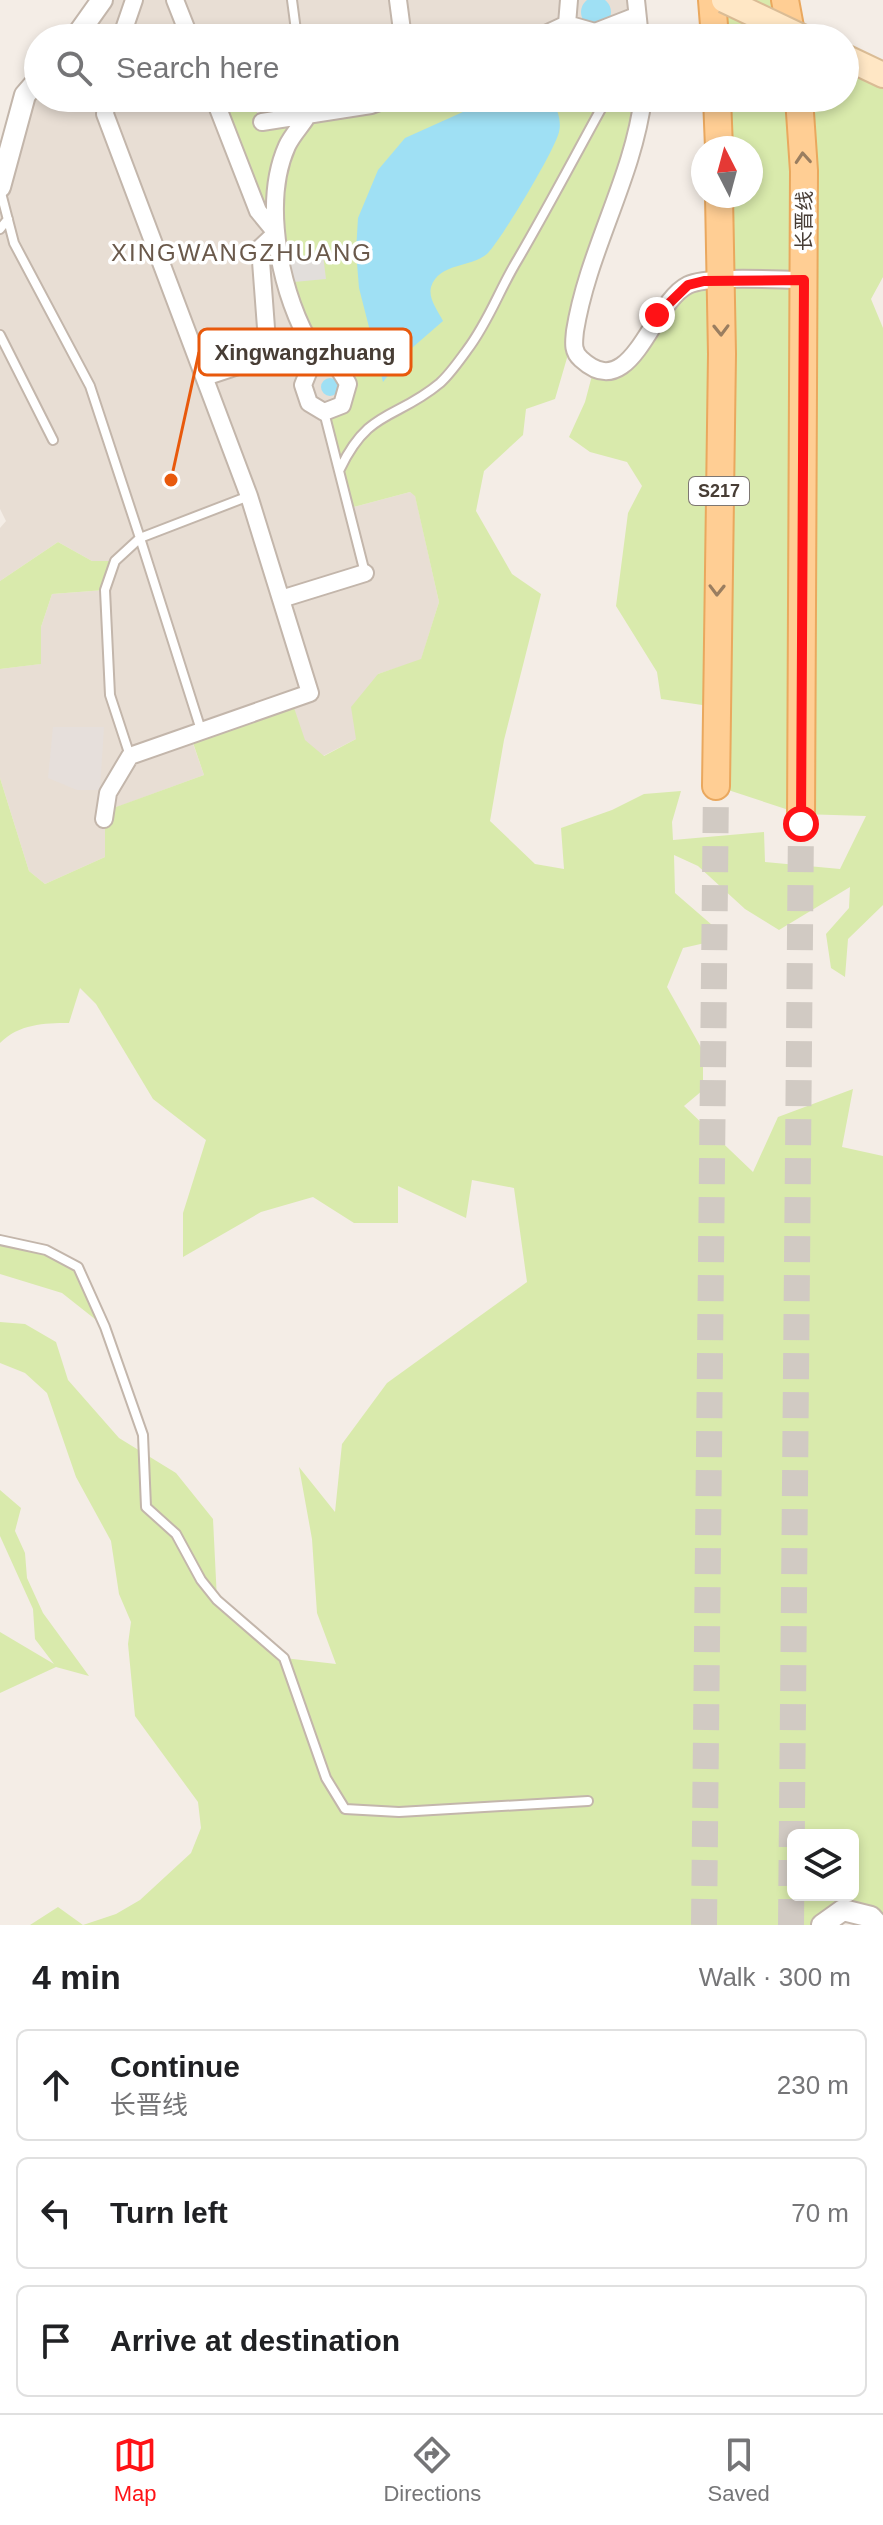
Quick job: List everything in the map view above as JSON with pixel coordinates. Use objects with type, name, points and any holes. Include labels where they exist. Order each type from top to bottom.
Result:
[{"type":"main road","points":[[712,0],[714,24]]},
{"type":"main road","points":[[724,0],[775,24]]},
{"type":"main road","points":[[785,0],[789,24]]},
{"type":"main road","points":[[718,112],[719,136]]},
{"type":"main road","name":"长晋线","points":[[800,112],[804,171],[801,824]]},
{"type":"main road","name":"S217","points":[[716,786],[719,208]]},
{"type":"street","points":[[85,24],[102,0]]},
{"type":"street","points":[[126,24],[134,0]]},
{"type":"street","points":[[175,0],[184,24]]},
{"type":"street","points":[[398,0],[401,24]]},
{"type":"street","points":[[567,24],[569,0]]},
{"type":"street","points":[[622,24],[636,8]]},
{"type":"street","points":[[0,188],[24,99]]},
{"type":"street","points":[[104,819],[108,793],[130,756],[310,693],[249,496],[105,112]]},
{"type":"street","points":[[219,112],[258,211],[276,233]]},
{"type":"street","points":[[262,122],[290,112]]},
{"type":"street","points":[[304,112],[287,147],[278,186],[276,233],[283,283],[316,353],[336,365],[348,384],[342,405],[324,412],[309,403],[303,385],[316,353]]},
{"type":"street","points":[[641,112],[638,136],[592,259],[573,347],[579,357],[594,368],[613,372],[629,363],[657,315],[688,285],[721,281],[804,280]]},
{"type":"street","points":[[205,377],[259,359],[267,341],[260,248],[276,233]]},
{"type":"street","points":[[281,599],[365,573]]},
{"type":"street","points":[[822,1925],[843,1910],[871,1917],[878,1925]]},
{"type":"lane","points":[[292,0],[295,24]]},
{"type":"lane","points":[[340,469],[357,439],[376,420],[441,382],[468,349],[493,313],[516,261],[542,221],[600,112]]},
{"type":"lane","points":[[0,188],[14,243],[90,386],[201,730]]},
{"type":"lane","points":[[0,229],[8,219]]},
{"type":"lane","points":[[0,335],[53,440]]},
{"type":"lane","points":[[324,412],[365,573]]},
{"type":"lane","points":[[130,756],[110,695],[105,590],[115,561],[140,538],[249,496]]},
{"type":"lane","points":[[0,1240],[46,1250],[78,1267],[105,1327],[143,1435],[146,1507],[176,1534],[201,1580],[217,1600],[284,1658],[326,1778],[345,1809],[399,1812],[588,1801]]},
{"type":"shaded area","points":[[102,0],[636,0],[636,16],[600,24],[85,24]]},
{"type":"shaded area","name":"XINGWANGZHUANG","points":[[27,112],[374,112],[258,211],[348,384],[350,508],[410,492],[415,495],[439,602],[421,660],[378,674],[356,739],[323,756],[305,741],[190,735],[204,775],[106,811],[105,857],[45,884],[29,871],[0,778],[0,669],[40,664],[41,627],[52,594],[105,590],[115,561],[92,561],[58,542],[0,581],[0,528],[6,521],[0,509],[0,187]]},
{"type":"shaded area","points":[[323,255],[326,279],[283,283],[281,259]]},
{"type":"shaded area","points":[[53,727],[104,727],[100,790],[77,790],[48,778]]},
{"type":"green space","points":[[712,0],[785,0],[797,24],[714,24]]},
{"type":"green space","points":[[636,16],[637,24],[600,24]]},
{"type":"green space","points":[[859,64],[883,75],[883,277],[871,299],[883,328],[883,905],[848,939],[845,977],[831,968],[826,934],[849,908],[850,887],[779,930],[745,909],[698,866],[674,855],[675,893],[727,938],[683,948],[667,987],[703,1051],[703,1090],[684,1106],[753,1172],[778,1117],[853,1089],[842,1147],[883,1156],[883,1925],[843,1910],[822,1925],[83,1925],[116,1914],[140,1900],[191,1853],[201,1828],[198,1802],[135,1716],[128,1644],[131,1622],[119,1594],[111,1541],[76,1477],[47,1393],[25,1373],[0,1363],[0,1322],[25,1324],[56,1342],[68,1380],[119,1438],[176,1473],[213,1519],[217,1600],[284,1658],[336,1664],[317,1613],[312,1539],[299,1467],[335,1512],[342,1444],[387,1383],[527,1282],[514,1188],[472,1180],[466,1218],[398,1186],[398,1223],[354,1223],[313,1197],[261,1212],[183,1257],[183,1213],[206,1140],[153,1099],[96,1004],[80,988],[69,1023],[24,1028],[0,1043],[0,778],[29,871],[45,884],[105,857],[105,811],[204,775],[190,734],[291,699],[305,740],[324,756],[356,739],[351,707],[378,674],[421,659],[439,602],[415,496],[410,492],[350,508],[324,412],[342,405],[348,384],[316,353],[283,283],[323,255],[281,259],[220,114],[225,112],[257,112],[262,122],[315,112],[639,112],[555,399],[526,409],[523,435],[484,471],[476,511],[512,574],[541,594],[504,740],[490,821],[535,864],[564,869],[561,828],[612,810],[644,794],[681,791],[672,822],[673,840],[764,832],[765,862],[840,869],[866,816],[801,814],[716,786],[716,707],[661,699],[657,672],[616,606],[628,513],[642,486],[627,462],[590,452],[569,437],[585,402],[594,368],[613,372],[672,298],[721,274],[719,208],[763,208],[763,136],[719,136],[718,112],[859,112]]},
{"type":"green space","points":[[58,542],[92,561],[115,561],[105,590],[52,594],[41,627],[41,664],[0,669],[0,581]]},
{"type":"green space","points":[[0,1240],[46,1250],[78,1267],[105,1327],[62,1293],[0,1274]]},
{"type":"green space","points":[[0,1490],[21,1508],[15,1531],[25,1553],[27,1578],[43,1613],[89,1676],[56,1667],[0,1693],[0,1632],[54,1664],[35,1639],[33,1609],[0,1536]]},
{"type":"green space","points":[[58,1907],[83,1925],[30,1925]]},
{"type":"water","points":[[590,-1],[602,-1],[611,12],[603,24],[589,24],[581,12]]},
{"type":"water","points":[[463,112],[556,112],[560,128],[527,194],[488,253],[449,269],[435,279],[431,296],[443,321],[405,354],[383,382],[359,288],[356,251],[358,218],[378,170],[405,138]]},
{"type":"water","points":[[330,378],[339,387],[330,396],[321,387]]},
{"type":"tunnel","points":[[704,1925],[716,786]]},
{"type":"tunnel","points":[[791,1925],[801,824]]},
{"type":"place","name":"Xingwangzhuang","points":[[171,480]]},
{"type":"district","name":"XINGWANGZHUANG","points":[[242,252]]},
{"type":"route","points":[[657,315],[688,285],[704,281],[804,280],[801,824]]}]
